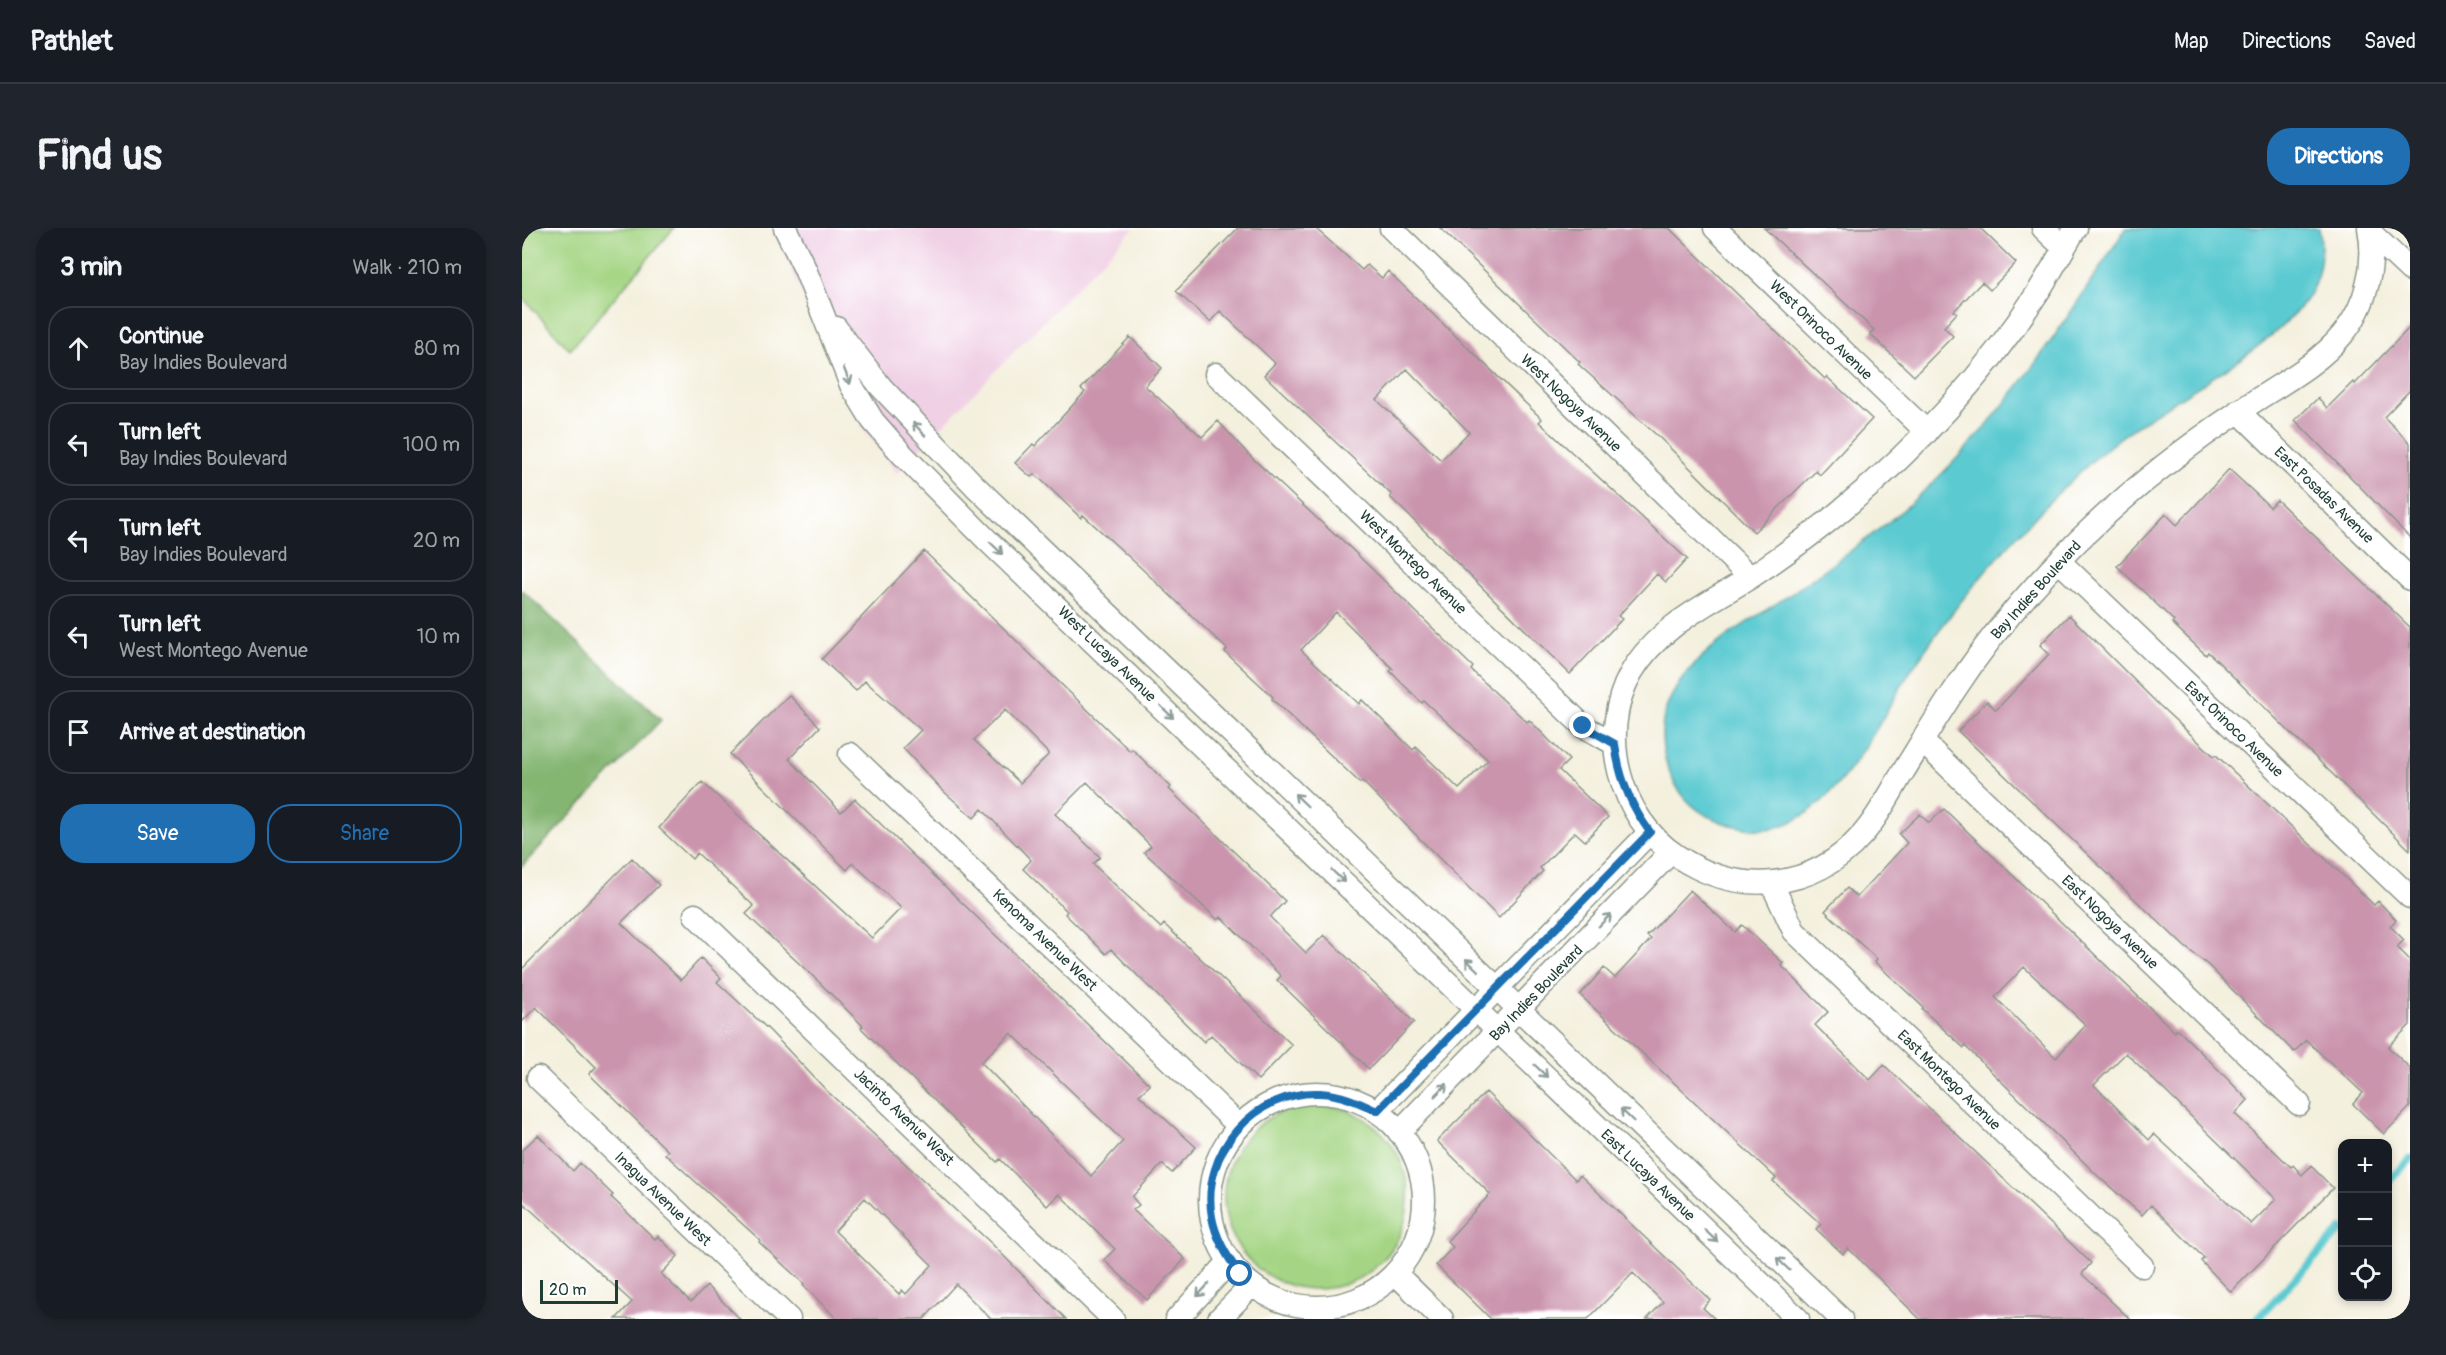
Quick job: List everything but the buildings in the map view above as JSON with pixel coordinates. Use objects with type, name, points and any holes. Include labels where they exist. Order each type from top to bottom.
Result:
[{"type":"street","name":"West Lucaya Avenue","points":[[784,228],[805,269],[851,386],[873,421],[930,484],[1498,1031]]},
{"type":"street","name":"West Nogoya Avenue","points":[[1391,228],[1750,577]]},
{"type":"street","name":"West Orinoco Avenue","points":[[1715,228],[1927,432]]},
{"type":"street","points":[[2043,228],[2064,248]]},
{"type":"street","name":"Bay Indies Boulevard","points":[[2076,228],[2039,291],[2005,339],[1927,432],[1844,508],[1796,547],[1685,616],[1648,650],[1632,672],[1618,703],[1613,724],[1622,780],[1640,818],[1650,832],[1685,862],[1727,879],[1772,884],[1814,872],[1843,854],[1861,837],[1874,820],[1922,741],[1994,634],[2059,561],[2144,481],[2238,411],[2315,362],[2345,332],[2365,295],[2372,255],[2370,230]]},
{"type":"street","points":[[2370,230],[2410,270]]},
{"type":"street","points":[[818,303],[881,387],[951,463],[1841,1319]]},
{"type":"street","name":"West Montego Avenue","points":[[1216,374],[1583,726],[1615,744]]},
{"type":"street","name":"East Posadas Avenue","points":[[2238,411],[2410,579]]},
{"type":"street","points":[[930,484],[951,463]]},
{"type":"street","name":"East Orinoco Avenue","points":[[2059,561],[2410,897]]},
{"type":"street","points":[[1117,664],[1138,643]]},
{"type":"street","name":"East Nogoya Avenue","points":[[1922,741],[2299,1104]]},
{"type":"street","name":"Kenoma Avenue West","points":[[850,754],[1239,1126]]},
{"type":"street","points":[[1301,841],[1322,820]]},
{"type":"street","name":"Bay Indies Boulevard","points":[[1377,1111],[1650,832]]},
{"type":"street","name":"Bay Indies Boulevard","points":[[1399,1132],[1671,852]]},
{"type":"street","name":"East Montego Avenue","points":[[1772,884],[1794,931],[2142,1266]]},
{"type":"street","name":"Jacinto Avenue West","points":[[695,915],[1113,1319]]},
{"type":"street","name":"East Lucaya Avenue","points":[[1498,1031],[1792,1314]]},
{"type":"street","name":"Inagua Avenue West","points":[[538,1078],[789,1319]]},
{"type":"street","points":[[1320,1093],[1349,1098],[1377,1111],[1399,1132],[1414,1153],[1422,1178],[1424,1204],[1420,1229],[1414,1245],[1395,1273],[1371,1293],[1342,1304],[1310,1306],[1280,1300],[1252,1285],[1230,1261],[1211,1217],[1210,1192],[1224,1146],[1239,1126],[1262,1108],[1290,1096],[1320,1093]]},
{"type":"street","points":[[1638,1165],[1658,1144]]},
{"type":"street","points":[[1177,1319],[1230,1261]]},
{"type":"street","points":[[1395,1273],[1442,1319]]},
{"type":"street","points":[[1219,1319],[1252,1285]]},
{"type":"street","points":[[1792,1314],[1808,1287]]},
{"type":"shaded area","points":[[773,228],[1134,228],[897,473],[862,427]]},
{"type":"green space","points":[[522,228],[674,228],[570,350],[522,297]]},
{"type":"green space","points":[[522,590],[661,720],[522,866]]},
{"type":"green space","points":[[1316,1105],[1334,1106],[1351,1112],[1367,1120],[1381,1132],[1393,1146],[1401,1162],[1407,1179],[1407,1215],[1401,1232],[1393,1248],[1381,1262],[1367,1274],[1351,1282],[1334,1288],[1316,1289],[1298,1288],[1281,1282],[1265,1274],[1251,1262],[1239,1248],[1231,1232],[1225,1215],[1224,1197],[1225,1179],[1231,1162],[1239,1146],[1251,1132],[1265,1120],[1281,1112],[1298,1106]]},
{"type":"water","points":[[2126,228],[2319,228],[2320,266],[2314,285],[2305,301],[2267,339],[2244,357],[2120,438],[2076,476],[2022,531],[1996,559],[1936,634],[1866,745],[1847,773],[1825,798],[1802,817],[1775,828],[1746,828],[1733,825],[1715,820],[1698,810],[1677,787],[1670,773],[1662,741],[1666,710],[1683,678],[1696,663],[1727,636],[1795,591],[1904,509],[1970,445],[2026,376]]},
{"type":"waterway","points":[[2392,1178],[2410,1159]]},
{"type":"waterway","points":[[2257,1319],[2338,1233]]},
{"type":"route","points":[[1240,1274],[1218,1240],[1211,1217],[1210,1192],[1215,1168],[1224,1146],[1239,1126],[1262,1108],[1290,1096],[1320,1093],[1349,1098],[1377,1111],[1650,832],[1629,799],[1622,780],[1615,744],[1583,726]]}]
